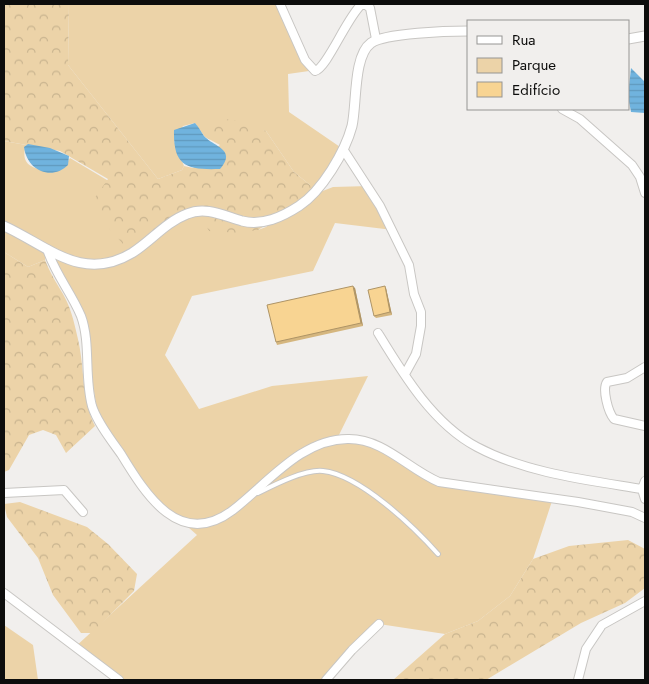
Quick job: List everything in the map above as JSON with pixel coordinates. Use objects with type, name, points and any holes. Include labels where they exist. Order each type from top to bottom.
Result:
[{"type":"street","points":[[280,4],[305,60],[314,71],[322,67],[345,24],[361,5],[366,5],[372,13],[376,39]]},
{"type":"street","points":[[4,226],[68,260],[95,265],[111,262],[131,253],[174,220],[188,213],[212,211],[244,221],[268,221],[283,216],[314,195],[343,149],[352,125],[361,58],[366,48],[376,39],[467,31]]},
{"type":"street","points":[[629,39],[645,36]]},
{"type":"street","points":[[564,110],[580,119],[632,165],[640,176],[645,193]]},
{"type":"street","points":[[343,149],[380,206],[410,265],[414,294],[421,312],[421,326],[416,354],[405,374]]},
{"type":"street","points":[[47,249],[57,276],[81,317],[85,334],[89,388],[95,413],[144,488],[171,517],[195,525],[212,522],[231,512],[303,452],[325,443],[348,438],[371,442],[390,452],[418,472],[439,482],[578,502],[632,512],[645,518]]},
{"type":"street","points":[[378,333],[405,374],[434,412],[476,446],[541,471],[644,485],[645,499]]},
{"type":"street","points":[[645,366],[634,374],[607,382],[605,385],[610,413],[614,418],[645,426]]},
{"type":"street","points":[[4,493],[64,490],[83,512]]},
{"type":"street","points":[[4,593],[119,680]]},
{"type":"street","points":[[578,680],[586,649],[602,625],[645,601]]},
{"type":"street","points":[[326,680],[379,624]]},
{"type":"lane","points":[[249,497],[298,476],[323,471],[337,476],[381,501],[417,531],[438,554]]},
{"type":"green space","points":[[4,4],[69,4],[68,65],[158,179],[182,170],[184,166],[193,168],[220,145],[205,137],[195,123],[231,119],[266,131],[294,172],[310,185],[314,195],[258,230],[239,233],[209,231],[198,211],[188,213],[131,253],[89,206],[108,179],[60,151],[4,141]]},
{"type":"green space","points":[[69,4],[280,4],[309,71],[288,74],[289,112],[343,149],[315,194],[333,187],[369,186],[393,230],[335,223],[313,271],[192,296],[165,355],[199,409],[272,386],[368,376],[337,439],[371,442],[439,482],[553,498],[533,559],[510,596],[478,621],[445,634],[379,624],[326,680],[123,680],[74,648],[197,535],[144,488],[98,417],[85,334],[47,250],[45,260],[28,267],[4,252],[4,141],[26,145],[24,154],[26,160],[35,168],[63,169],[70,158],[174,220],[198,211],[258,230],[266,227],[310,185],[294,172],[266,131],[195,123],[183,126],[174,141],[184,166],[182,170],[158,179],[68,65]]},
{"type":"green space","points":[[4,252],[28,267],[45,260],[72,314],[79,346],[87,404],[95,426],[66,453],[56,435],[43,430],[29,435],[9,470],[4,472]]},
{"type":"green space","points":[[20,502],[87,527],[108,544],[137,574],[134,591],[92,633],[81,633],[53,595],[38,558],[7,517],[4,504]]},
{"type":"green space","points":[[628,540],[645,549],[645,588],[625,603],[581,623],[486,680],[393,680],[445,634],[478,621],[510,596],[533,559],[569,546]]},
{"type":"green space","points":[[4,625],[33,645],[38,680],[4,680]]},
{"type":"water","points":[[631,68],[645,82],[645,113],[631,112],[629,87]]},
{"type":"water","points":[[195,123],[208,140],[225,153],[225,162],[220,169],[199,169],[184,164],[179,159],[174,142],[174,130]]},
{"type":"water","points":[[28,144],[50,148],[69,156],[68,165],[62,170],[55,172],[41,171],[30,162],[26,155],[24,147]]},
{"type":"building","points":[[353,286],[361,323],[276,342],[267,305]]},
{"type":"building","points":[[385,286],[390,312],[374,316],[368,290]]}]
